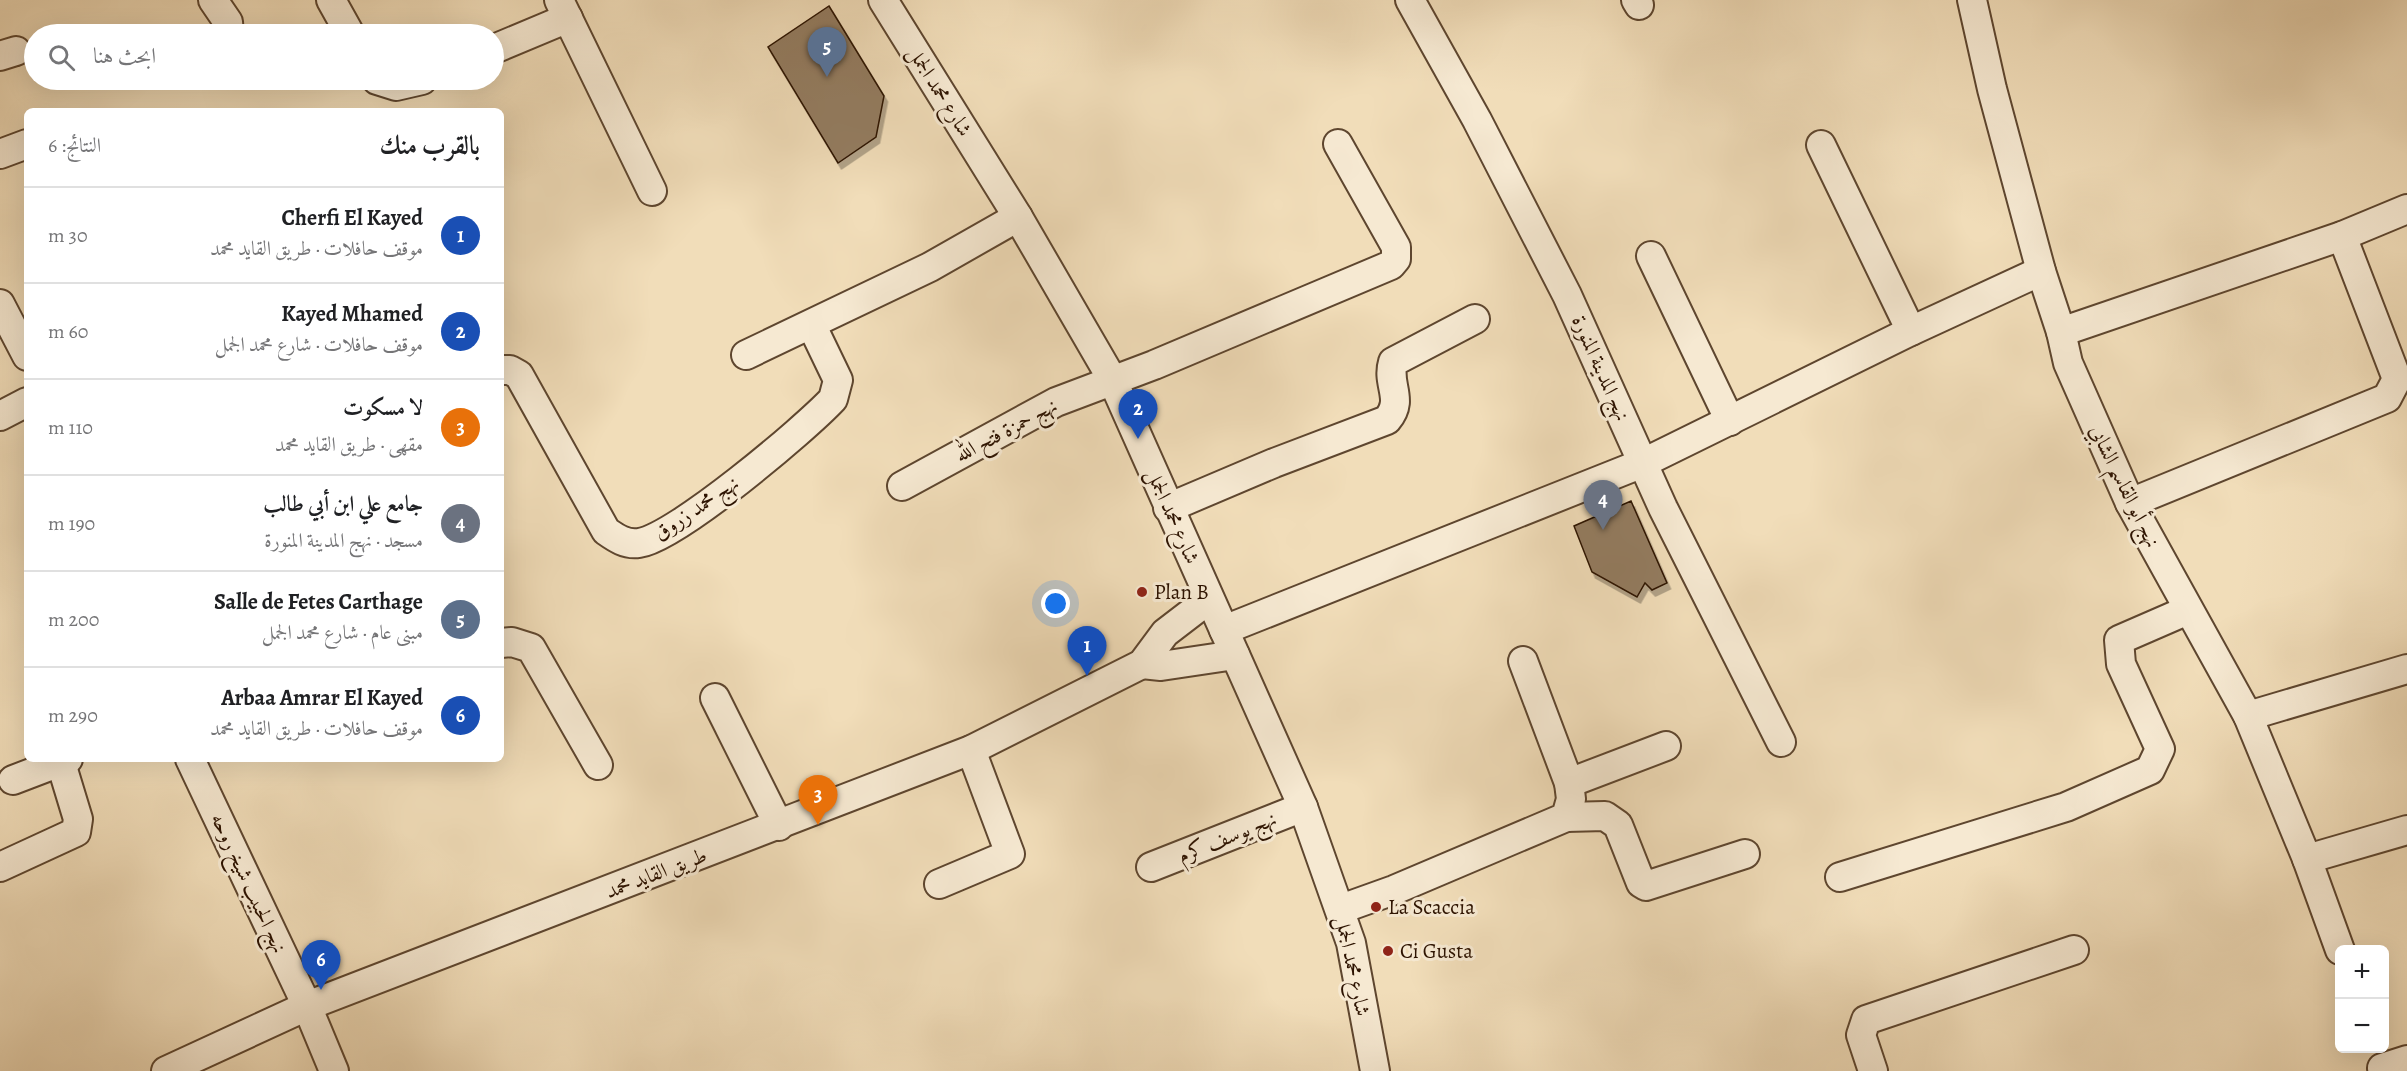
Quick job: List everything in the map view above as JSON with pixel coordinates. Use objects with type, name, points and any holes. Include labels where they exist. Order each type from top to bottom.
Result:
[{"type":"street","points":[[213,0],[228,24]]},
{"type":"street","points":[[331,0],[344,24]]},
{"type":"street","name":"نهج المدينة المنورة","points":[[1410,0],[1477,120],[1568,295],[1643,463],[1781,742]]},
{"type":"street","name":"نهج أبو القاسم الشابي","points":[[1972,0],[1992,89],[2068,363],[2130,503],[2248,716],[2307,859],[2338,945]]},
{"type":"street","name":"شارع محمد الجمل","points":[[884,1],[1018,217],[1112,380],[1303,807],[1341,909],[1350,943],[1375,1071]]},
{"type":"street","points":[[504,43],[564,9],[652,191]]},
{"type":"street","name":"نهج حمزة فتح الله","points":[[902,486],[1056,402],[1154,365],[1391,265],[1396,259],[1396,247],[1338,144]]},
{"type":"street","points":[[0,154],[24,145]]},
{"type":"street","points":[[1821,145],[1911,331]]},
{"type":"street","points":[[2061,332],[2342,236],[2407,209]]},
{"type":"street","points":[[746,355],[812,326],[930,267],[1018,217]]},
{"type":"street","points":[[2130,503],[2387,398],[2397,379],[2342,236]]},
{"type":"street","points":[[1651,256],[1730,421]]},
{"type":"street","name":"طريق القايد محمد","points":[[1142,664],[1161,666],[1212,656],[1230,643],[1643,463],[1911,331],[2041,271]]},
{"type":"street","points":[[0,304],[24,350]]},
{"type":"street","points":[[1168,508],[1274,463],[1387,420],[1394,411],[1396,403],[1390,374],[1393,362],[1475,319]]},
{"type":"street","name":"نهج محمد زروق","points":[[505,370],[519,375],[606,531],[619,540],[637,544],[652,540],[721,495],[833,399],[838,380],[812,326]]},
{"type":"street","points":[[0,416],[24,404]]},
{"type":"street","name":"طريق القايد محمد","points":[[166,1071],[307,1006],[779,826],[971,750],[1142,664],[1165,633],[1195,610],[1207,594]]},
{"type":"street","points":[[1840,877],[2066,807],[2150,770],[2160,749],[2121,664],[2119,640],[2188,610]]},
{"type":"street","points":[[504,643],[512,642],[531,648],[598,765]]},
{"type":"street","points":[[1523,661],[1569,783],[1571,799],[1566,817]]},
{"type":"street","points":[[2248,716],[2407,669]]},
{"type":"street","points":[[715,698],[779,826]]},
{"type":"street","points":[[1569,783],[1666,746]]},
{"type":"street","points":[[939,884],[1010,854],[971,750]]},
{"type":"street","points":[[13,780],[61,762]]},
{"type":"street","points":[[0,867],[76,832],[78,819],[64,762]]},
{"type":"street","name":"نهج الحبيب شيخ روحه","points":[[191,762],[307,1006],[334,1071]]},
{"type":"street","name":"نهج يوسف كرم","points":[[1151,867],[1303,807]]},
{"type":"street","points":[[1341,909],[1394,890],[1566,817],[1605,816],[1618,825],[1641,883],[1647,886],[1745,854]]},
{"type":"street","points":[[2307,859],[2407,830]]},
{"type":"street","points":[[1873,1071],[1862,1035],[1866,1020],[2074,950]]},
{"type":"building","points":[[829,6],[884,96],[876,137],[838,163],[768,47]]},
{"type":"building","points":[[1631,501],[1667,583],[1652,590],[1645,583],[1637,597],[1592,572],[1574,526]]},
{"type":"place","name":"Salle de Fetes Carthage","points":[[827,77]]},
{"type":"place","name":"Kayed Mhamed","points":[[1138,439]]},
{"type":"place","name":"جامع علي ابن أبي طالب","points":[[1603,530]]},
{"type":"place","name":"Plan B","points":[[1142,592]]},
{"type":"place","name":"Cherfi El Kayed","points":[[1087,676]]},
{"type":"place","name":"لا مسكوت","points":[[818,825]]},
{"type":"place","name":"La Scaccia","points":[[1376,907]]},
{"type":"place","name":"Ci Gusta","points":[[1388,951]]},
{"type":"place","name":"Arbaa Amrar El Kayed","points":[[321,990]]}]
